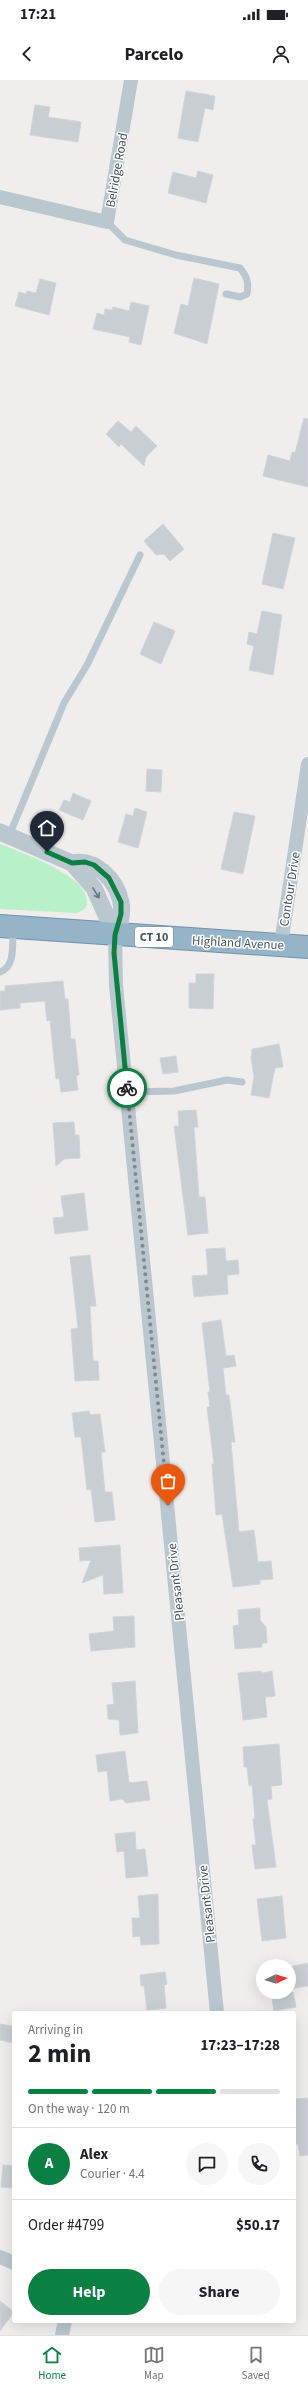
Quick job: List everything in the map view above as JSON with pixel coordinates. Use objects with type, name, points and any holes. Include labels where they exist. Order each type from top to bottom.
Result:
[{"type":"highway","name":"Highland Avenue","points":[[7,927],[115,935],[281,944],[308,947]]},
{"type":"street","name":"Belridge Road","points":[[0,197],[107,222],[132,80]]},
{"type":"street","name":"Contour Drive","points":[[281,944],[308,764]]},
{"type":"street","points":[[5,834],[72,863],[97,894],[115,935]]},
{"type":"street","name":"Pleasant Drive","points":[[115,935],[116,985],[128,1092],[217,2011]]},
{"type":"street","points":[[0,2257],[12,2262]]},
{"type":"street","points":[[62,2335],[64,2323]]},
{"type":"lane","points":[[107,222],[125,240],[176,255],[240,268],[247,276],[248,285],[246,294],[240,297],[226,294]]},
{"type":"lane","points":[[5,834],[64,703],[87,665],[140,555]]},
{"type":"lane","points":[[0,972],[5,970],[10,964],[7,927]]},
{"type":"lane","points":[[128,1092],[174,1091],[227,1080],[242,1082]]},
{"type":"green space","points":[[0,844],[37,859],[66,874],[85,892],[87,904],[85,908],[75,913],[0,909]]},
{"type":"building","points":[[186,91],[215,96],[213,110],[205,108],[198,142],[178,138]]},
{"type":"building","points":[[35,105],[50,107],[48,117],[81,122],[78,142],[30,135]]},
{"type":"building","points":[[198,171],[213,175],[206,203],[168,193],[173,172],[196,178]]},
{"type":"building","points":[[194,278],[219,284],[207,344],[174,333],[181,304],[188,306]]},
{"type":"building","points":[[40,279],[56,283],[49,315],[15,306],[19,292],[26,294],[27,291],[36,293]]},
{"type":"building","points":[[131,302],[149,306],[141,345],[129,342],[130,337],[93,329],[97,313],[104,315],[105,309],[112,310],[113,307],[129,311]]},
{"type":"building","points":[[304,418],[308,419],[308,487],[263,476],[268,455],[290,461],[292,452],[295,453]]},
{"type":"building","points":[[118,421],[131,432],[136,426],[157,446],[146,457],[144,466],[121,444],[119,447],[106,434]]},
{"type":"building","points":[[163,524],[184,549],[170,561],[164,554],[156,555],[144,541]]},
{"type":"building","points":[[273,533],[295,538],[283,589],[262,584]]},
{"type":"building","points":[[262,611],[282,615],[273,675],[249,670],[254,646],[247,644],[249,632],[257,634]]},
{"type":"building","points":[[154,622],[175,631],[161,664],[140,654]]},
{"type":"building","points":[[147,769],[162,770],[161,792],[146,791]]},
{"type":"building","points":[[73,793],[91,801],[83,820],[59,810],[64,800],[70,802]]},
{"type":"building","points":[[135,808],[147,812],[138,848],[118,842],[126,814],[133,816]]},
{"type":"building","points":[[234,812],[255,816],[243,874],[221,869]]},
{"type":"building","points":[[196,974],[214,974],[213,1009],[189,1008],[189,983],[196,983]]},
{"type":"building","points":[[63,981],[65,999],[68,999],[71,1039],[75,1039],[79,1075],[76,1076],[78,1090],[61,1092],[59,1078],[56,1079],[50,1020],[47,1021],[45,1001],[20,1003],[20,1008],[0,1010],[0,991],[5,991],[5,986]]},
{"type":"building","points":[[279,1044],[283,1067],[275,1068],[269,1098],[251,1095],[254,1077],[251,1058],[252,1049]]},
{"type":"building","points":[[176,1056],[178,1072],[163,1074],[160,1058]]},
{"type":"building","points":[[196,1110],[198,1127],[194,1127],[199,1197],[205,1197],[208,1233],[188,1235],[174,1126],[179,1126],[178,1111]]},
{"type":"building","points":[[74,1122],[75,1135],[79,1135],[80,1158],[64,1159],[56,1166],[53,1123]]},
{"type":"building","points":[[84,1193],[88,1230],[55,1234],[53,1218],[64,1217],[61,1196]]},
{"type":"building","points":[[225,1248],[226,1261],[238,1260],[239,1274],[227,1275],[228,1294],[194,1297],[192,1276],[208,1275],[206,1249]]},
{"type":"building","points":[[90,1255],[96,1306],[90,1306],[93,1361],[98,1361],[99,1380],[75,1381],[71,1329],[78,1328],[70,1257]]},
{"type":"building","points":[[221,1320],[226,1356],[234,1355],[236,1366],[223,1368],[226,1395],[229,1395],[235,1442],[231,1442],[239,1532],[254,1530],[258,1562],[271,1561],[273,1579],[260,1580],[260,1584],[233,1587],[222,1514],[216,1515],[212,1464],[214,1464],[207,1407],[210,1407],[208,1392],[210,1392],[202,1323]]},
{"type":"building","points":[[89,1411],[90,1415],[100,1414],[105,1452],[101,1452],[105,1492],[112,1492],[115,1520],[95,1522],[91,1489],[87,1490],[81,1437],[75,1437],[72,1413]]},
{"type":"building","points":[[120,1545],[123,1593],[104,1594],[103,1575],[82,1583],[91,1560],[80,1561],[79,1548]]},
{"type":"building","points":[[260,1608],[260,1620],[266,1627],[267,1643],[262,1643],[262,1647],[235,1649],[233,1626],[239,1625],[238,1610]]},
{"type":"building","points":[[134,1616],[135,1647],[91,1651],[89,1634],[114,1631],[113,1617]]},
{"type":"building","points":[[261,1671],[262,1673],[272,1671],[275,1696],[265,1697],[267,1717],[243,1720],[238,1673]]},
{"type":"building","points":[[135,1681],[138,1733],[120,1735],[119,1720],[108,1719],[107,1705],[114,1704],[112,1683]]},
{"type":"building","points":[[279,1744],[282,1785],[271,1786],[272,1799],[267,1800],[276,1867],[255,1869],[252,1845],[256,1845],[253,1819],[255,1819],[252,1785],[249,1786],[247,1767],[244,1767],[243,1747]]},
{"type":"building","points":[[125,1751],[129,1783],[147,1781],[150,1800],[126,1803],[122,1799],[110,1801],[107,1771],[98,1772],[96,1755]]},
{"type":"building","points":[[135,1832],[136,1850],[145,1849],[148,1876],[126,1878],[124,1851],[117,1852],[115,1834]]},
{"type":"building","points":[[158,1894],[159,1944],[141,1945],[140,1936],[133,1937],[132,1918],[140,1918],[138,1896]]},
{"type":"building","points":[[282,1896],[286,1938],[262,1941],[257,1899]]},
{"type":"building","points":[[308,1963],[308,1986],[296,1988],[296,1966]]},
{"type":"building","points":[[165,1972],[167,1984],[164,1985],[166,2008],[147,2010],[144,1986],[141,1986],[140,1975]]},
{"type":"building","points":[[272,1999],[294,1999],[296,2007],[274,2011]]},
{"type":"building","points":[[0,2024],[12,2026],[12,2043],[0,2040]]},
{"type":"building","points":[[308,2098],[308,2155],[300,2156],[298,2144],[296,2144],[296,2099]]},
{"type":"building","points":[[3,2165],[12,2166],[12,2188],[1,2187]]},
{"type":"building","points":[[0,2301],[12,2310],[12,2315],[0,2331]]},
{"type":"way so far","points":[[127,1088],[168,1505]]},
{"type":"route","points":[[47,852],[72,863],[79,861],[94,865],[101,869],[117,890],[121,902],[121,914],[119,926],[115,935],[114,953],[127,1088]]}]
